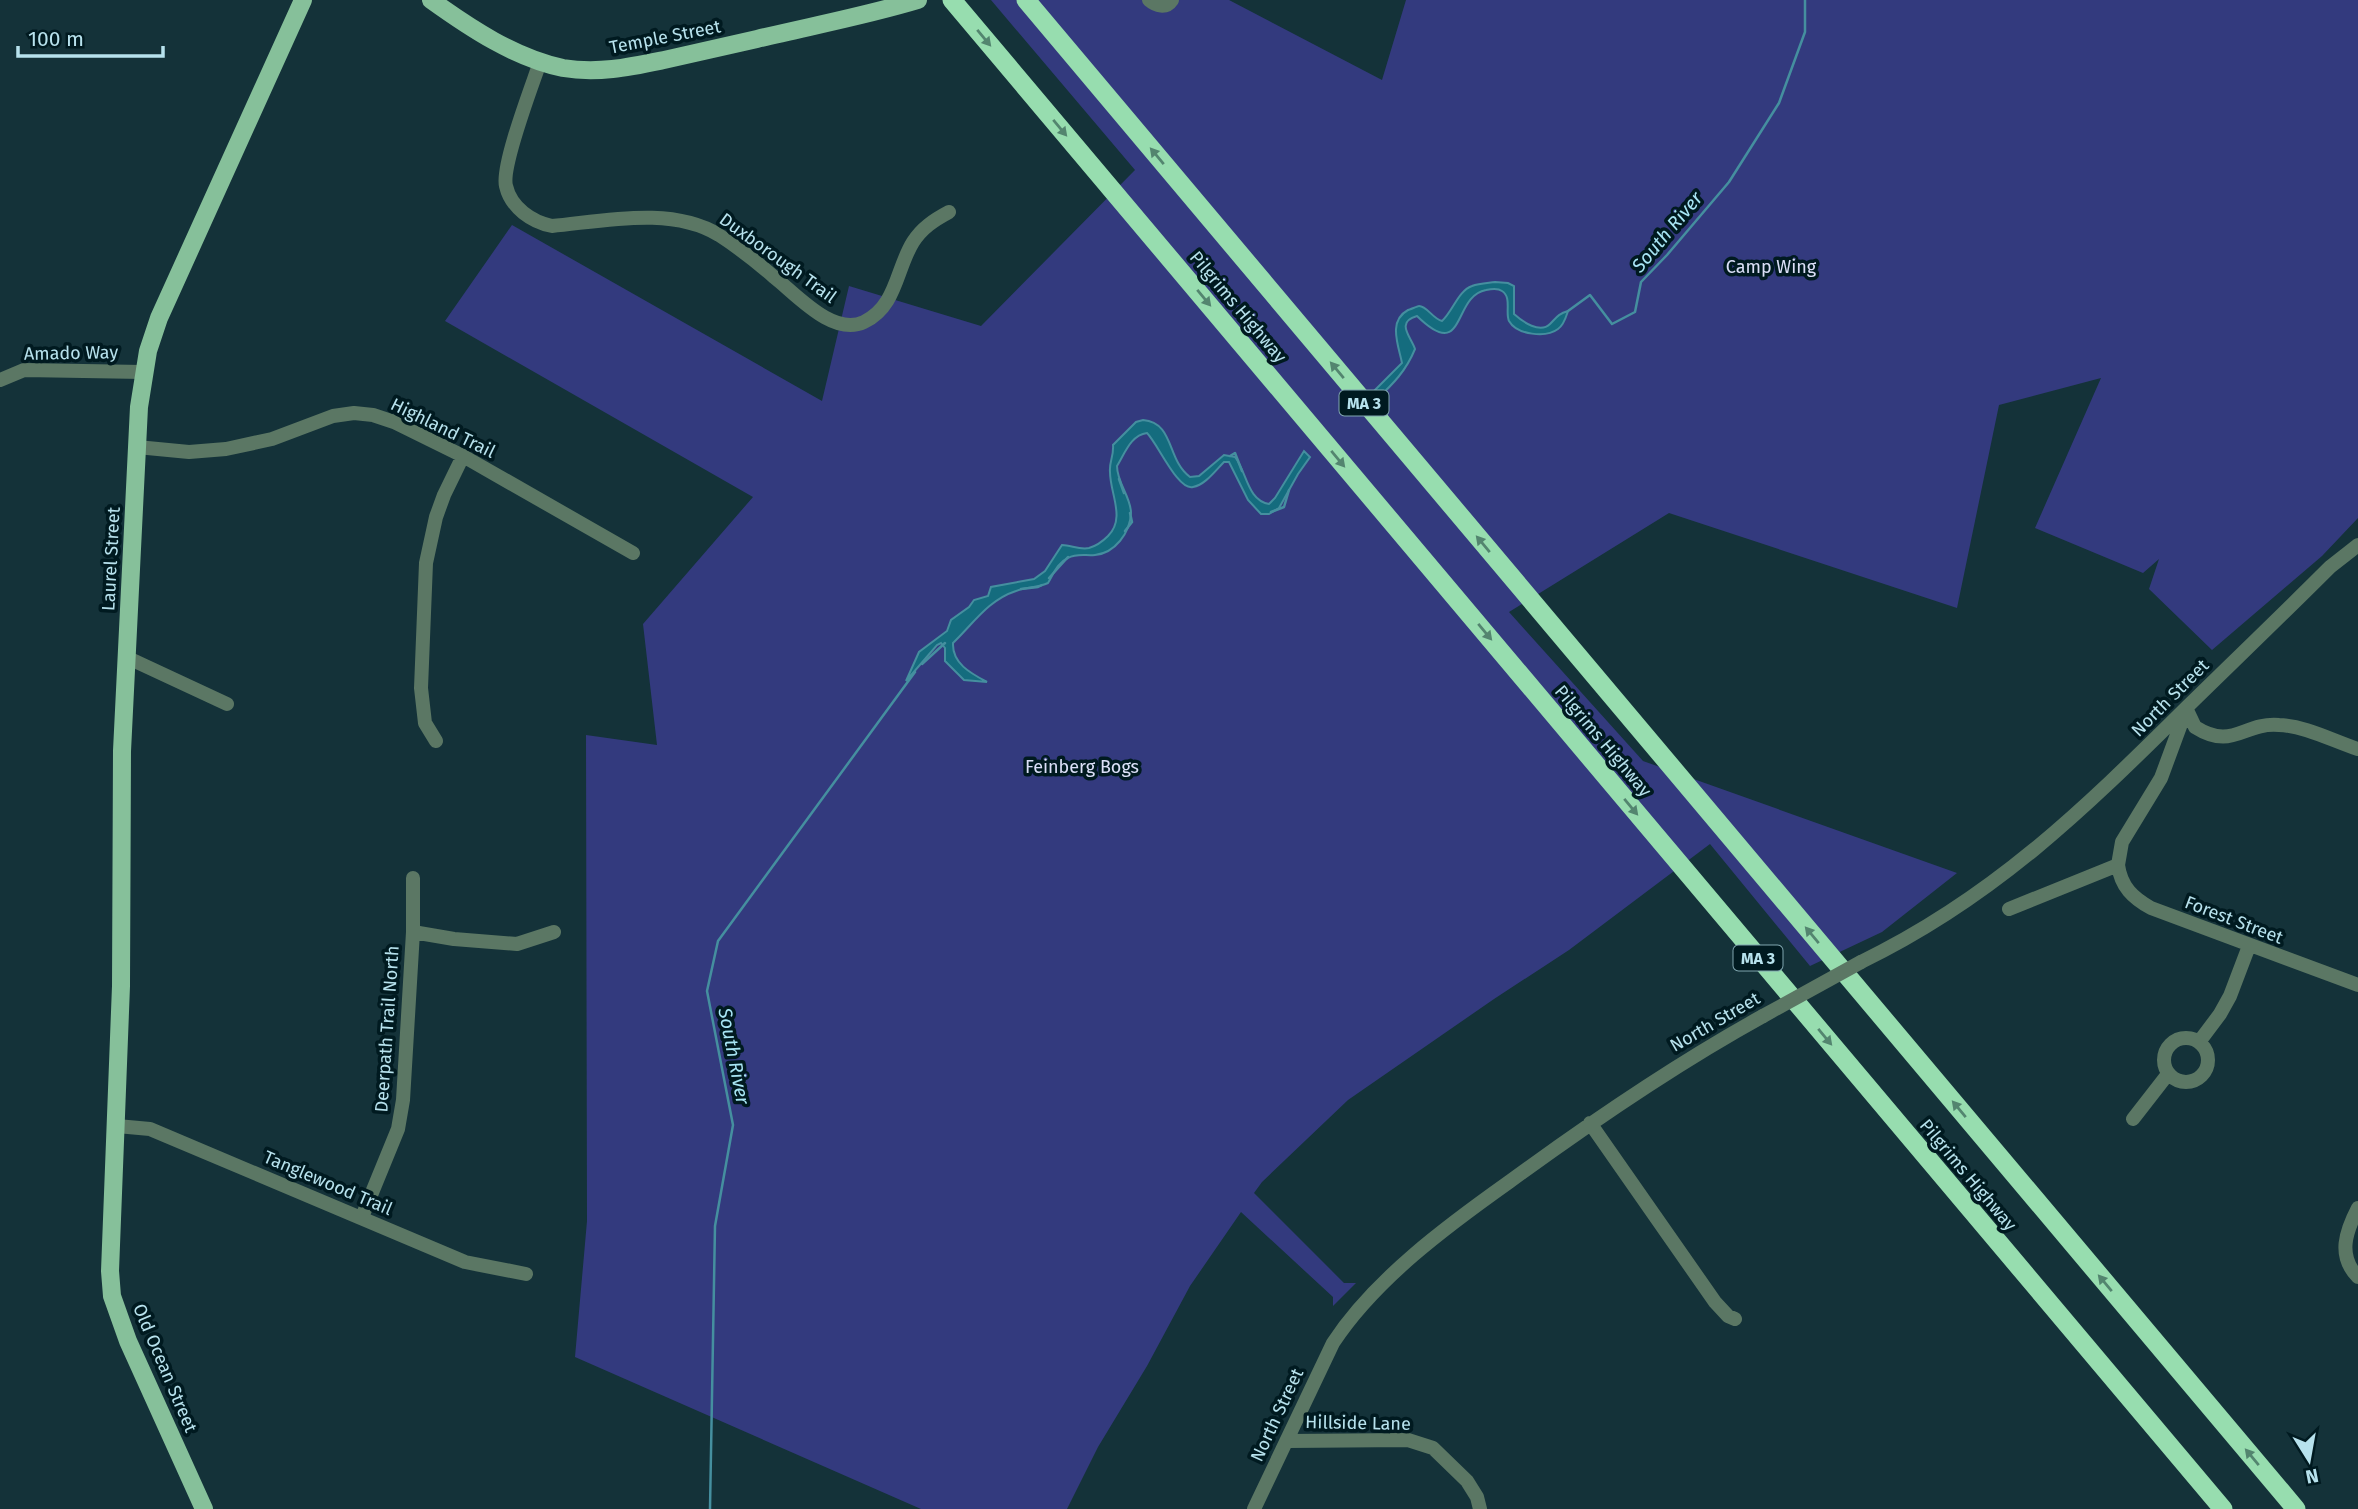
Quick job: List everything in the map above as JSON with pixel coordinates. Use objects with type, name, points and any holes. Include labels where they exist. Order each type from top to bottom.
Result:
[{"type":"highway","name":"Pilgrims Highway","points":[[952,0],[2223,1509]]},
{"type":"highway","name":"Pilgrims Highway","points":[[1026,0],[2296,1509]]},
{"type":"main road","name":"Laurel Street","points":[[114,1154],[121,986],[122,751],[139,407],[144,372],[159,318],[303,0]]},
{"type":"main road","name":"Temple Street","points":[[431,0],[478,30],[540,62],[581,70],[632,67],[813,27],[918,0]]},
{"type":"main road","name":"Old Ocean Street","points":[[114,1154],[109,1259],[112,1296],[135,1359],[204,1509]]},
{"type":"street","points":[[1149,0],[1157,6],[1172,0]]},
{"type":"street","name":"Duxborough Trail","points":[[540,62],[505,176],[505,185],[514,202],[526,215],[539,223],[552,226],[650,219],[695,225],[718,234],[812,310],[837,322],[857,325],[881,309],[893,291],[917,237],[930,223],[949,212]]},
{"type":"street","name":"Amado Way","points":[[0,380],[24,370],[144,372]]},
{"type":"street","name":"Highland Trail","points":[[137,447],[189,452],[226,449],[272,439],[322,419],[354,412],[373,415],[394,422],[463,456],[633,553]]},
{"type":"street","points":[[436,741],[425,723],[421,688],[426,563],[436,517],[463,456]]},
{"type":"street","name":"North Street","points":[[1254,1509],[1340,1332],[1399,1269],[1440,1232],[1590,1123],[1691,1056],[1951,911],[2020,863],[2087,806],[2330,567],[2358,545]]},
{"type":"street","points":[[126,657],[227,704]]},
{"type":"street","points":[[2186,708],[2195,727],[2211,735],[2228,738],[2253,728],[2277,724],[2358,749]]},
{"type":"street","points":[[2010,909],[2118,865],[2122,842],[2161,778],[2186,708]]},
{"type":"street","name":"Forest Street","points":[[2118,865],[2125,887],[2144,904],[2161,913],[2358,985]]},
{"type":"street","name":"Deerpath Trail North","points":[[362,1217],[398,1129],[403,1100],[413,932],[413,878]]},
{"type":"street","points":[[413,932],[454,939],[517,944],[554,932]]},
{"type":"street","points":[[2199,1042],[2230,996],[2249,946]]},
{"type":"street","points":[[2185,1038],[2199,1042],[2208,1054],[2208,1062],[2202,1076],[2189,1083],[2181,1082],[2168,1074],[2164,1061],[2167,1048],[2172,1042],[2185,1038]]},
{"type":"street","points":[[2133,1119],[2168,1074]]},
{"type":"street","points":[[1590,1123],[1715,1302],[1728,1316],[1735,1319]]},
{"type":"street","name":"Tanglewood Trail","points":[[117,1126],[150,1129],[465,1262],[526,1274]]},
{"type":"street","points":[[2358,1208],[2347,1230],[2344,1244],[2348,1263],[2358,1277]]},
{"type":"street","name":"Hillside Lane","points":[[1288,1441],[1408,1440],[1433,1448],[1467,1481],[1477,1497],[1480,1509]]},
{"type":"green space","points":[[991,0],[1229,0],[1382,80],[1406,0],[2358,0],[2358,518],[2322,556],[2212,650],[2149,589],[2159,559],[2143,573],[2035,528],[2101,378],[1999,405],[1957,608],[1669,513],[1509,612],[1643,761],[1957,873],[1882,932],[1810,966],[1710,844],[1569,950],[1348,1100],[1262,1182],[1254,1193],[1344,1283],[1356,1283],[1333,1306],[1333,1297],[1241,1212],[1190,1286],[1147,1366],[1098,1447],[1067,1509],[921,1509],[575,1357],[587,1221],[586,735],[657,745],[643,624],[753,497],[445,321],[512,225],[822,401],[849,286],[981,326],[1135,170]]},
{"type":"water","points":[[1495,282],[1514,286],[1514,314],[1527,323],[1546,327],[1568,311],[1563,323],[1558,329],[1546,334],[1532,334],[1518,329],[1509,321],[1507,297],[1500,290],[1494,289],[1475,295],[1457,323],[1444,333],[1433,329],[1417,316],[1410,319],[1406,326],[1415,349],[1408,364],[1376,400],[1372,393],[1402,363],[1396,327],[1402,315],[1419,306],[1442,321],[1467,289],[1478,284]]},
{"type":"water","points":[[1143,420],[1153,423],[1166,435],[1182,470],[1190,477],[1199,476],[1224,455],[1235,457],[1256,497],[1269,504],[1304,451],[1310,457],[1279,508],[1269,514],[1261,514],[1248,500],[1229,462],[1224,462],[1202,484],[1187,486],[1175,475],[1147,433],[1141,434],[1129,445],[1117,466],[1131,513],[1128,528],[1120,541],[1102,553],[1068,558],[1058,565],[1048,583],[1016,591],[997,600],[953,643],[953,650],[959,662],[987,682],[964,680],[945,661],[945,648],[941,643],[906,681],[919,652],[947,631],[951,620],[974,600],[988,596],[991,587],[1034,579],[1045,571],[1062,545],[1089,548],[1108,536],[1116,522],[1117,514],[1110,472],[1113,445],[1136,422]]},
{"type":"waterway","name":"South River","points":[[1568,311],[1590,295],[1612,324],[1635,312],[1641,282],[1729,182],[1779,103],[1805,32],[1805,0]]},
{"type":"waterway","name":"South River","points":[[1230,456],[1235,453],[1242,471]]},
{"type":"waterway","name":"South River","points":[[1119,479],[1124,493]]},
{"type":"waterway","name":"South River","points":[[1271,512],[1284,507],[1289,490]]},
{"type":"waterway","name":"South River","points":[[1125,531],[1132,522],[1130,513]]},
{"type":"waterway","name":"South River","points":[[1049,578],[1068,557]]},
{"type":"waterway","name":"South River","points":[[1021,589],[1042,585]]},
{"type":"waterway","name":"South River","points":[[922,664],[945,643]]},
{"type":"waterway","name":"South River","points":[[710,1509],[715,1226],[733,1125],[707,991],[718,941],[915,672]]},
{"type":"park label","name":"Camp Wing","points":[[1771,267]]},
{"type":"park label","name":"Feinberg Bogs","points":[[1082,767]]}]
